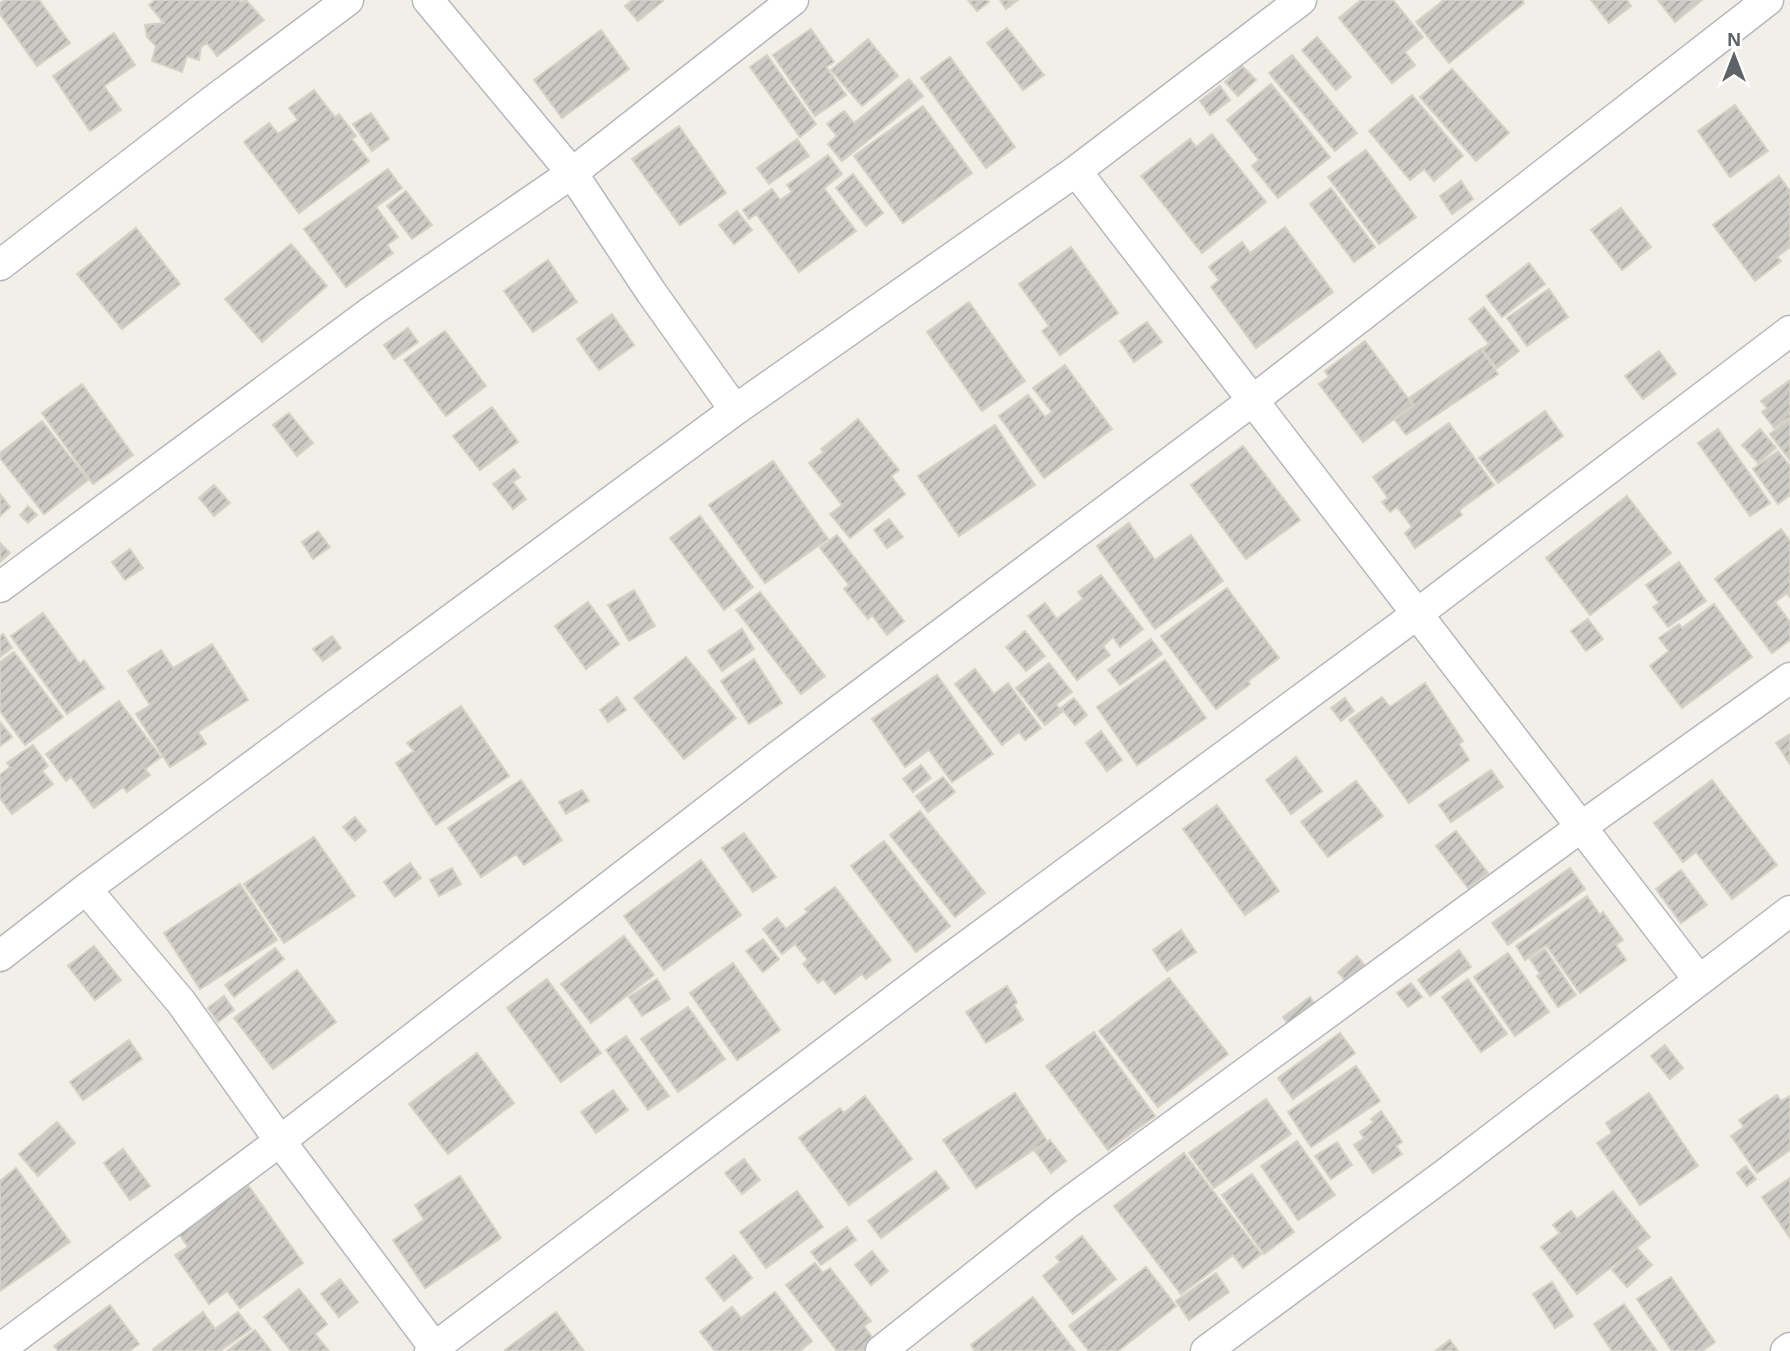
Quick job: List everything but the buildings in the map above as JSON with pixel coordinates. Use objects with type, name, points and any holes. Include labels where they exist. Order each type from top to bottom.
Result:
[{"type":"street","points":[[0,265],[348,0]]},
{"type":"street","points":[[428,0],[572,173],[651,292],[735,410]]},
{"type":"street","points":[[0,587],[372,311],[572,173],[793,0]]},
{"type":"street","points":[[0,956],[86,889],[735,410],[1076,171],[1301,0]]},
{"type":"street","points":[[0,1349],[280,1141],[777,757],[1252,401],[1768,0]]},
{"type":"street","points":[[1076,171],[1699,981]]},
{"type":"street","points":[[86,889],[181,1002],[434,1350],[941,965],[1418,614],[1790,331]]},
{"type":"street","points":[[881,1351],[1065,1205],[1581,827],[1790,678]]},
{"type":"street","points":[[1206,1351],[1444,1175],[1790,911]]},
{"type":"street","points":[[1786,1351],[1790,1348]]}]
